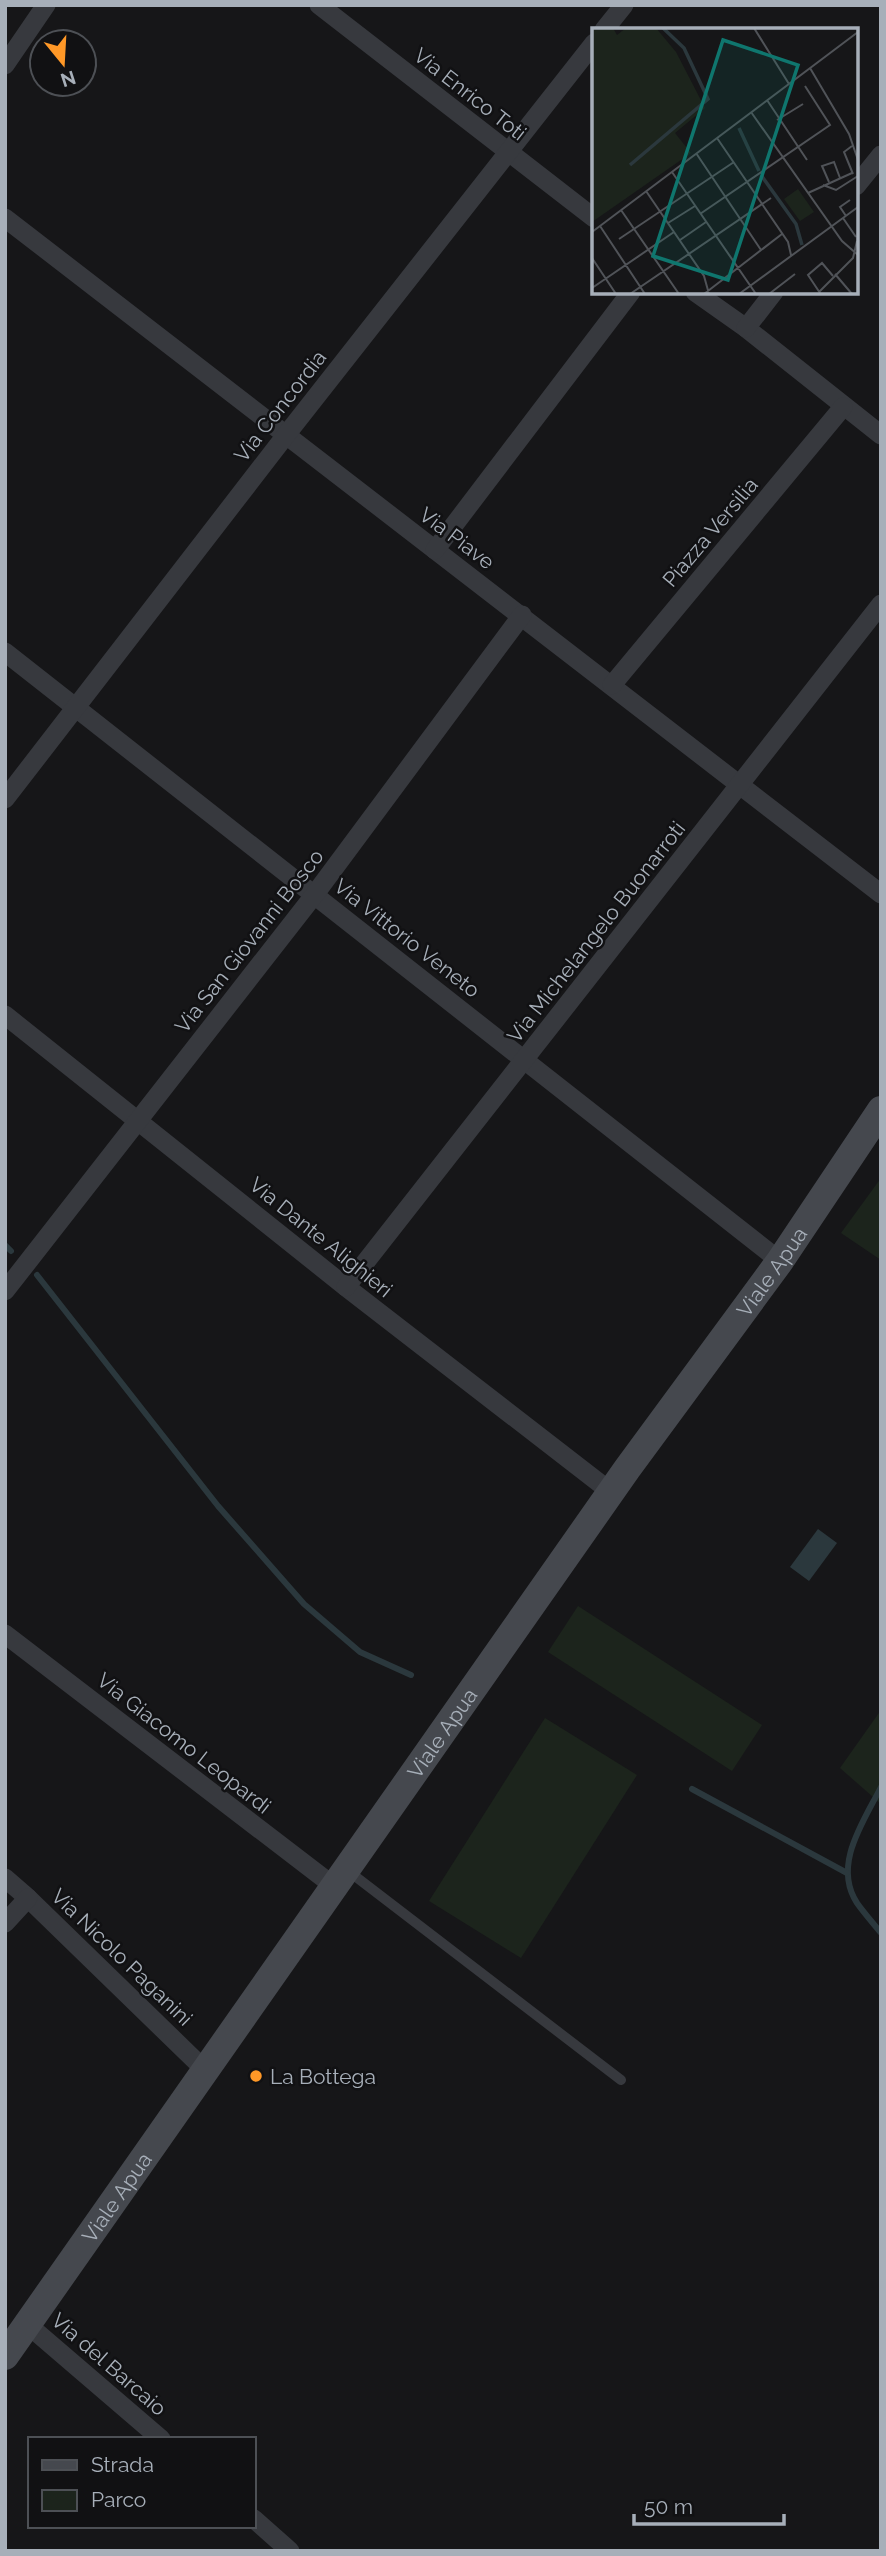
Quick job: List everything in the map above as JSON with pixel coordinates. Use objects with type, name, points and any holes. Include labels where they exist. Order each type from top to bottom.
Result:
[{"type":"street","points":[[5,65],[46,5]]},
{"type":"street","name":"Via Enrico Toti","points":[[319,5],[592,216]]},
{"type":"street","points":[[606,28],[624,5]]},
{"type":"street","name":"Via Concordia","points":[[5,799],[592,46]]},
{"type":"street","points":[[858,184],[881,155]]},
{"type":"street","name":"Via Piave","points":[[5,218],[881,894]]},
{"type":"street","points":[[435,550],[629,294]]},
{"type":"street","points":[[698,294],[746,328],[881,435]]},
{"type":"street","points":[[746,328],[772,294]]},
{"type":"street","name":"Piazza Versilia","points":[[612,685],[843,407]]},
{"type":"street","name":"Via Michelangelo Buonarroti","points":[[346,1287],[881,604]]},
{"type":"street","name":"Via San Giovanni Bosco","points":[[5,1291],[315,894],[522,615]]},
{"type":"street","name":"Via Vittorio Veneto","points":[[5,652],[780,1261]]},
{"type":"street","name":"Via Dante Alighieri","points":[[5,1015],[346,1287],[611,1492]]},
{"type":"street","name":"Viale Apua","points":[[5,2356],[611,1492],[780,1261],[881,1110]]},
{"type":"street","name":"Via Giacomo Leopardi","points":[[5,1634],[341,1878]]},
{"type":"street","name":"Via Nicolo Paganini","points":[[5,1878],[206,2071]]},
{"type":"street","points":[[5,1923],[28,1898]]},
{"type":"street","name":"Via del Barcaio","points":[[27,2324],[159,2437]]},
{"type":"street","points":[[256,2521],[290,2551]]},
{"type":"lane","points":[[341,1878],[621,2080]]},
{"type":"green space","points":[[881,1178],[881,1260],[841,1233]]},
{"type":"green space","points":[[578,1606],[762,1725],[732,1771],[548,1652]]},
{"type":"green space","points":[[881,1710],[881,1804],[840,1768]]},
{"type":"green space","points":[[545,1718],[637,1775],[521,1958],[429,1901]]},
{"type":"shaded area","points":[[818,1529],[837,1543],[809,1581],[790,1567]]},
{"type":"waterway","points":[[5,1245],[11,1251]]},
{"type":"waterway","points":[[37,1275],[218,1506],[304,1604],[360,1652],[411,1675]]},
{"type":"waterway","points":[[881,1787],[853,1843],[848,1874],[850,1888],[857,1903],[881,1933]]},
{"type":"waterway","points":[[692,1789],[847,1873]]},
{"type":"place","name":"La Bottega","points":[[256,2076]]}]
